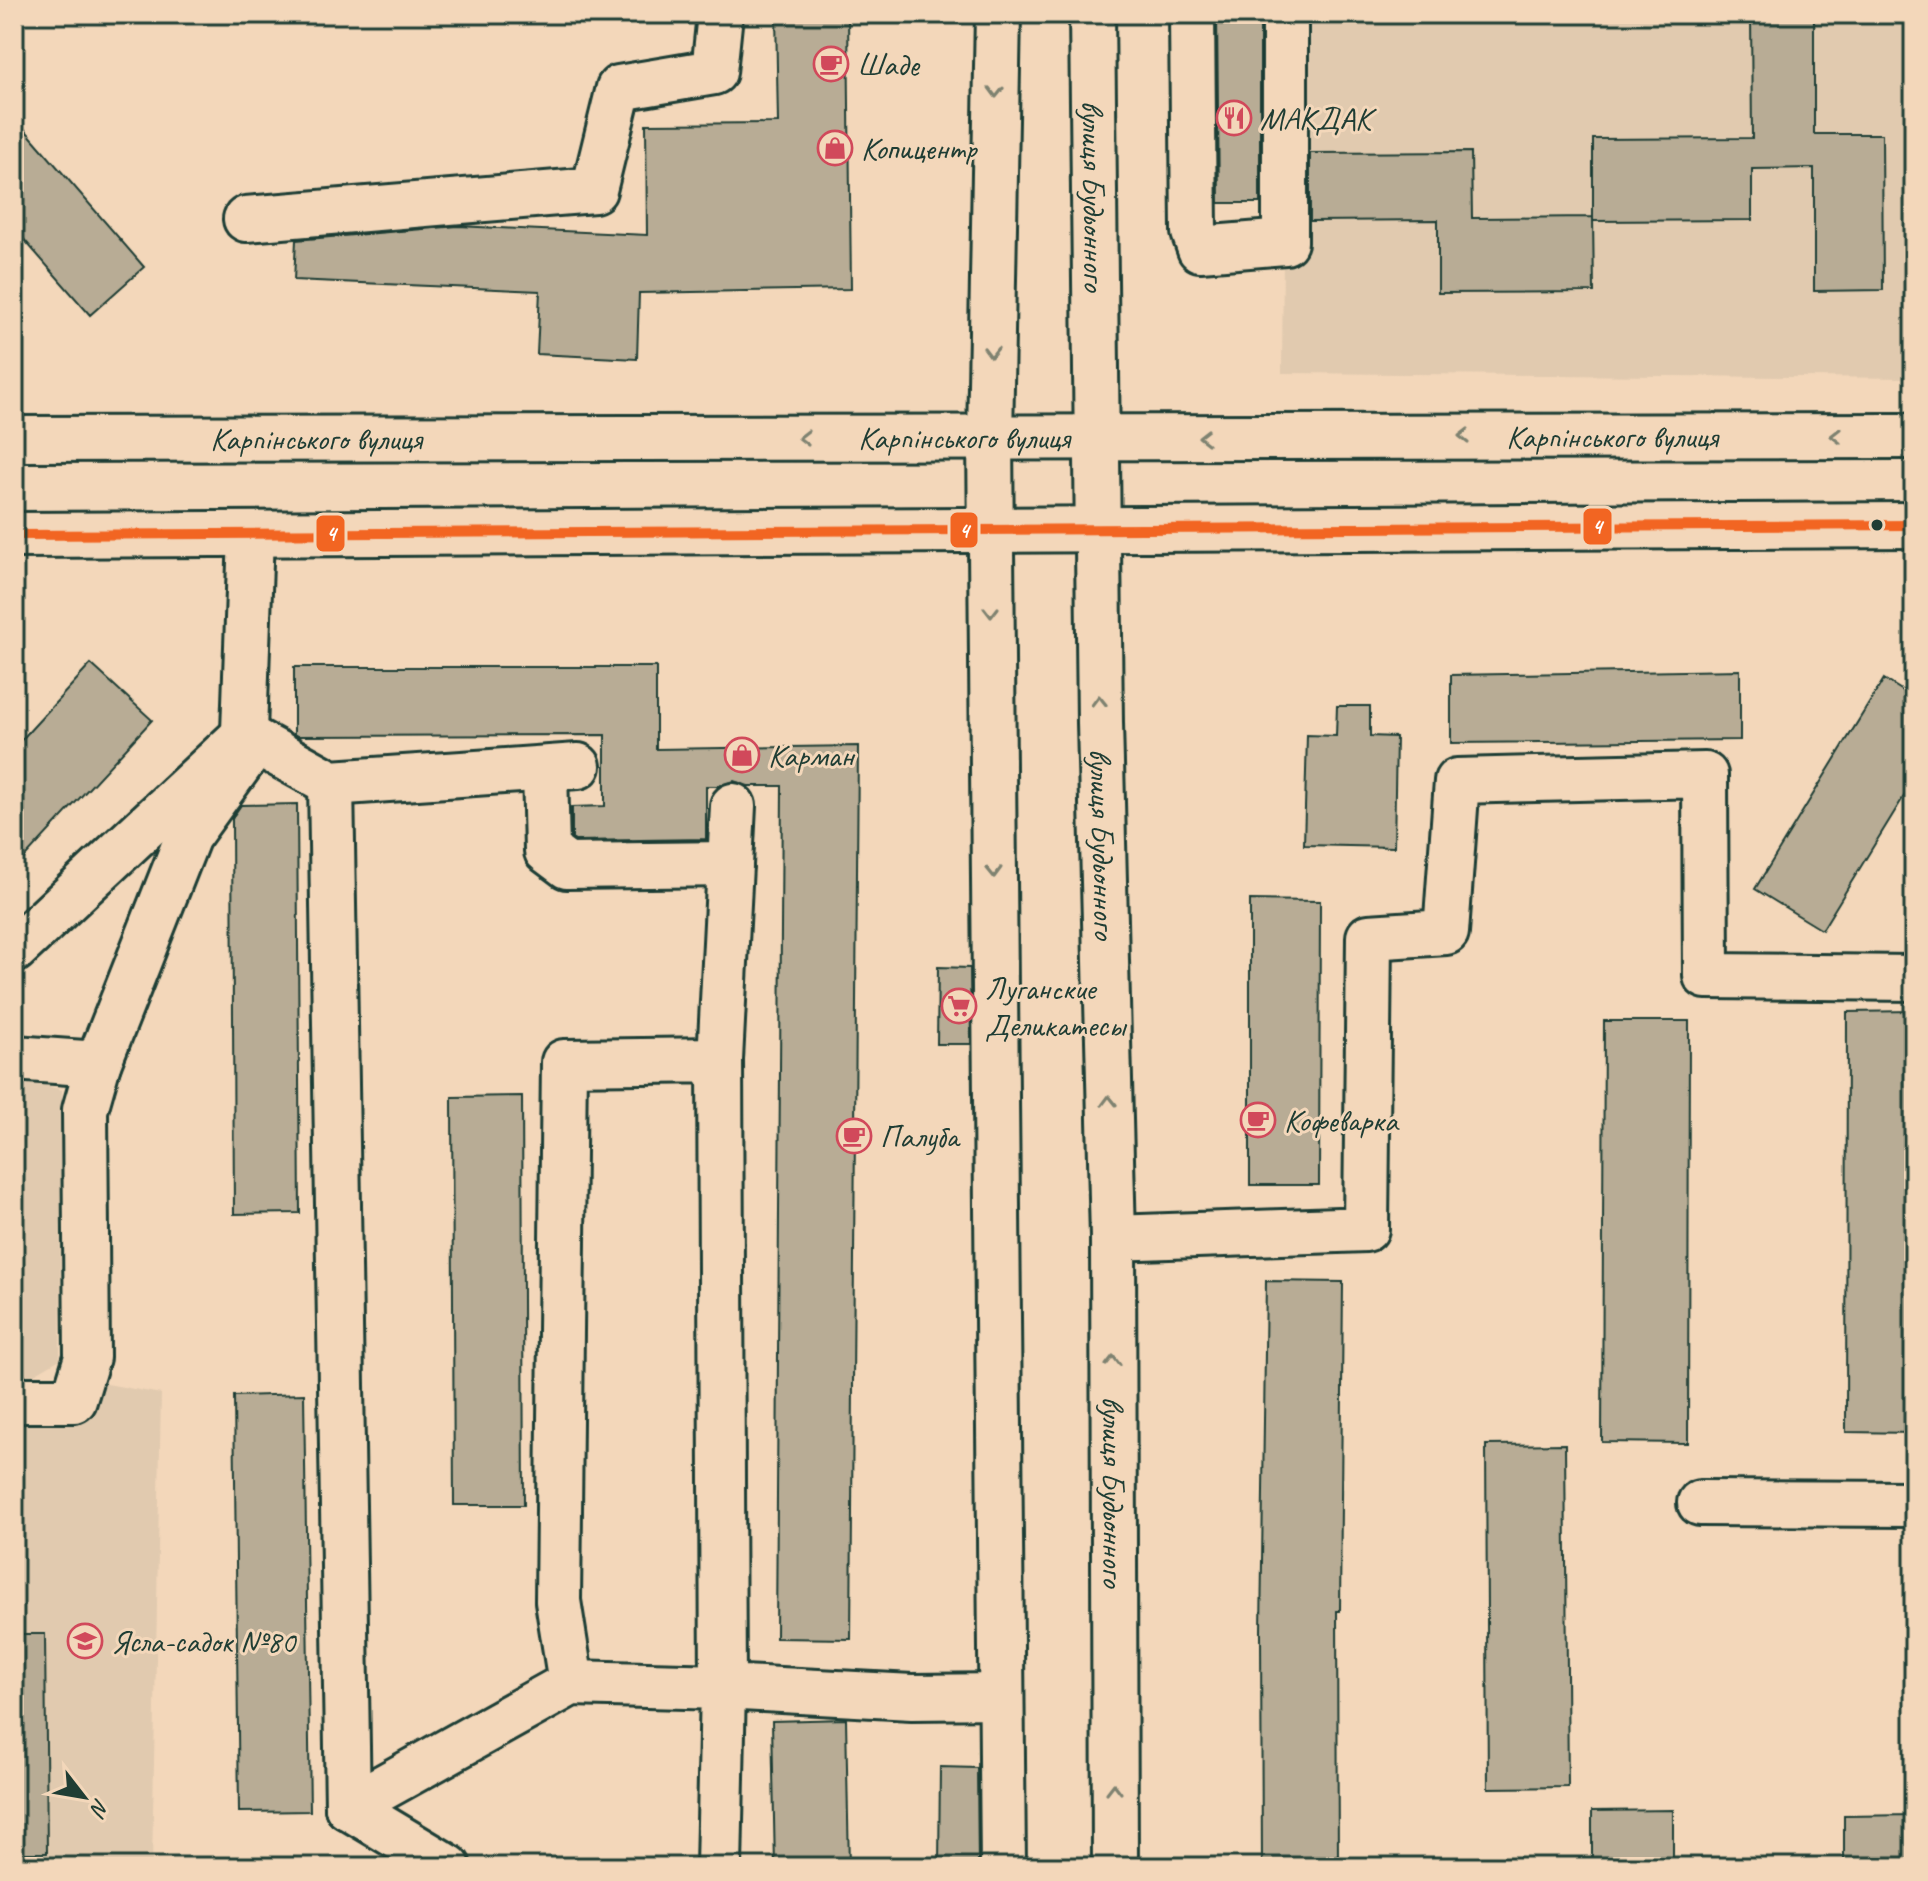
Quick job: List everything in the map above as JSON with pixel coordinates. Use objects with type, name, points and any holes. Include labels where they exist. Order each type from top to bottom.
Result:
[{"type":"street","points":[[246,219],[594,190],[619,88],[714,72],[720,14]]},
{"type":"street","points":[[998,14],[990,438],[1003,1867]]},
{"type":"street","name":"вулиця Будьонного","points":[[1092,14],[1100,723],[1113,1238],[1115,1867]]},
{"type":"street","points":[[1192,14],[1193,114],[1171,149],[1170,236],[1178,247],[1200,249],[1285,242],[1285,14]]},
{"type":"street","name":"Карпінського вулиця","points":[[14,439],[1914,436]]},
{"type":"street","points":[[14,535],[1914,525]]},
{"type":"street","points":[[14,1400],[74,1400],[87,1357],[85,1110],[98,1064],[188,836],[243,760],[251,534]]},
{"type":"street","points":[[244,735],[331,783],[561,768],[547,851],[567,866],[730,864]]},
{"type":"street","points":[[14,950],[244,735]]},
{"type":"street","points":[[1113,1238],[1366,1229],[1369,937],[1446,932],[1457,781],[1705,775],[1706,976],[1914,978]]},
{"type":"street","points":[[331,783],[348,1807]]},
{"type":"street","points":[[719,1867],[723,1687],[720,1060],[733,806]]},
{"type":"street","points":[[14,1058],[98,1064]]},
{"type":"street","points":[[571,1683],[558,1601],[564,1062],[720,1060]]},
{"type":"street","points":[[1700,1503],[1914,1504]]},
{"type":"street","points":[[348,1807],[571,1683],[912,1697],[1001,1696]]},
{"type":"street","points":[[348,1807],[448,1867]]},
{"type":"shaded area","points":[[1285,14],[1914,14],[1914,378],[1282,373]]},
{"type":"shaded area","points":[[14,1077],[62,1090],[60,1359],[14,1386]]},
{"type":"shaded area","name":"Ясла-садок №80","points":[[69,1377],[161,1394],[152,1867],[14,1867],[14,1414]]},
{"type":"building","points":[[776,14],[848,14],[851,289],[639,293],[637,359],[537,354],[540,291],[294,280],[296,240],[458,226],[647,235],[646,124],[778,123]]},
{"type":"building","points":[[1217,14],[1260,14],[1260,203],[1219,203]]},
{"type":"building","points":[[1751,14],[1814,14],[1814,134],[1882,134],[1883,290],[1814,291],[1814,168],[1752,169],[1752,220],[1593,221],[1593,139],[1752,138]]},
{"type":"building","points":[[14,117],[144,267],[90,315],[14,228]]},
{"type":"building","points":[[1471,152],[1472,218],[1593,217],[1594,292],[1438,293],[1438,220],[1310,221],[1310,153]]},
{"type":"building","points":[[91,664],[152,720],[14,869],[14,748]]},
{"type":"building","points":[[294,667],[656,667],[656,749],[858,746],[851,1639],[776,1638],[782,786],[748,786],[734,781],[706,786],[706,839],[575,841],[572,839],[572,807],[605,806],[605,735],[297,736],[294,734]]},
{"type":"building","points":[[1740,670],[1740,740],[1451,743],[1451,675]]},
{"type":"building","points":[[1884,679],[1914,698],[1914,780],[1822,930],[1755,889]]},
{"type":"building","points":[[1337,706],[1370,706],[1370,736],[1396,737],[1394,847],[1304,845],[1307,735],[1336,736]]},
{"type":"building","points":[[297,804],[300,1213],[234,1214],[232,818],[241,805]]},
{"type":"building","points":[[1250,900],[1320,901],[1319,1185],[1250,1185]]},
{"type":"building","name":"Луганские Деликатесы","points":[[938,967],[970,968],[971,1044],[937,1044]]},
{"type":"building","points":[[1914,1011],[1914,1433],[1846,1432],[1847,1012]]},
{"type":"building","points":[[1604,1021],[1689,1021],[1688,1443],[1602,1442]]},
{"type":"building","points":[[522,1096],[524,1505],[454,1505],[452,1097]]},
{"type":"building","points":[[1266,1281],[1343,1282],[1340,1611],[1337,1611],[1338,1867],[1262,1867],[1261,1632]]},
{"type":"building","points":[[304,1394],[310,1811],[239,1812],[234,1396]]},
{"type":"building","points":[[1565,1444],[1568,1787],[1488,1788],[1486,1445]]},
{"type":"building","points":[[14,1634],[45,1634],[47,1853],[14,1853]]},
{"type":"building","points":[[846,1719],[849,1867],[775,1867],[772,1721]]},
{"type":"building","points":[[940,1767],[977,1768],[978,1867],[939,1867]]},
{"type":"building","points":[[1673,1810],[1673,1867],[1592,1867],[1592,1811]]},
{"type":"building","points":[[1914,1815],[1914,1867],[1844,1867],[1844,1816]]},
{"type":"transit line","name":"4","points":[[14,535],[1914,525]]},
{"type":"place","name":"Шаде","points":[[831,64]]},
{"type":"place","name":"МАКДАК","points":[[1234,118]]},
{"type":"place","name":"Копицентр","points":[[835,148]]},
{"type":"place","name":"Карман","points":[[742,755]]},
{"type":"place","name":"Луганские Деликатесы","points":[[959,1006]]},
{"type":"place","name":"Кофеварка","points":[[1258,1120]]},
{"type":"place","name":"Палуба","points":[[854,1136]]},
{"type":"place","name":"Ясла-садок №80","points":[[85,1641]]}]
